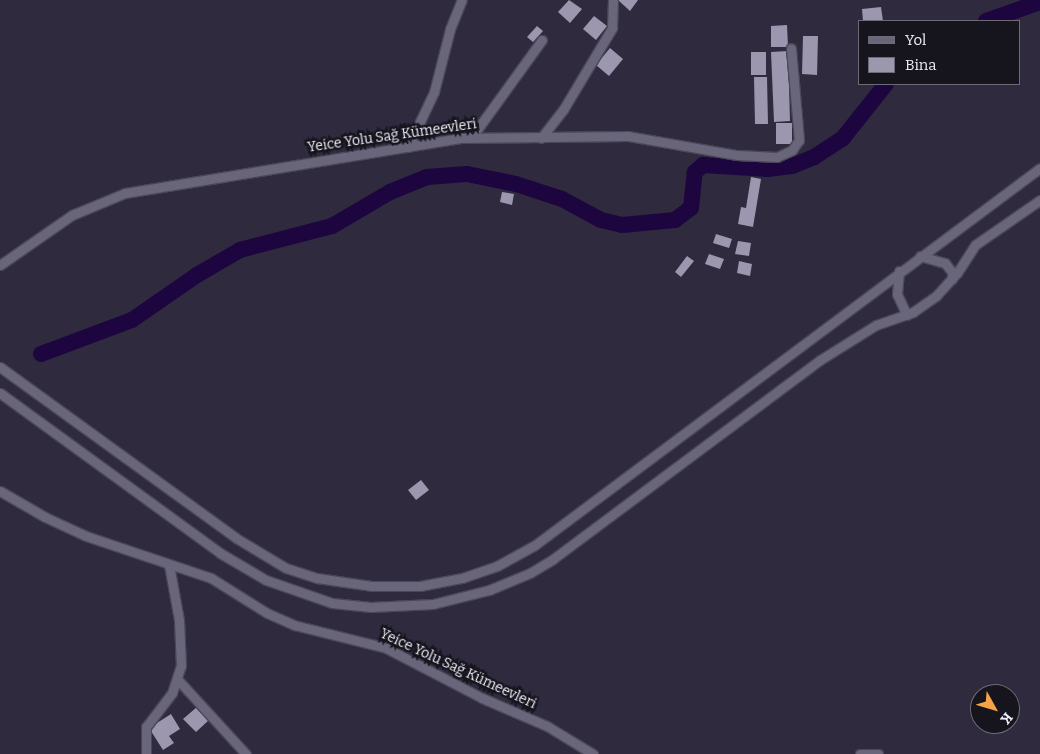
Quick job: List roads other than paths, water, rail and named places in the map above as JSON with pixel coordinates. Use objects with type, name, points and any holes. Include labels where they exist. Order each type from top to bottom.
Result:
[{"type":"street","points":[[408,147],[434,92],[450,29],[462,0]]},
{"type":"street","points":[[541,138],[563,110],[612,28],[613,0]]},
{"type":"street","points":[[471,138],[542,40]]},
{"type":"street","name":"Yeice Yolu Sağ Kümeevleri","points":[[0,265],[72,215],[125,193],[471,138],[628,136],[737,155],[777,157],[787,154],[797,146],[799,136],[791,48]]},
{"type":"street","points":[[0,367],[229,533],[286,568],[334,582],[372,586],[420,586],[478,573],[534,545],[1040,168]]},
{"type":"street","points":[[0,393],[220,553],[266,580],[332,603],[371,607],[415,606],[470,595],[530,573],[820,360],[876,325],[907,314],[936,296],[952,279],[975,245],[1040,200]]},
{"type":"street","points":[[920,256],[945,263],[952,272],[952,279]]},
{"type":"street","points":[[899,272],[897,294],[907,314]]},
{"type":"street","name":"Yeice Yolu Sağ Kümeevleri","points":[[0,491],[68,528],[211,578],[267,613],[294,625],[386,648],[482,698],[547,726],[593,754]]},
{"type":"street","points":[[146,754],[144,739],[150,719],[179,681],[181,641],[169,564]]},
{"type":"street","points":[[179,681],[246,754]]},
{"type":"street","points":[[860,754],[878,754]]},
{"type":"waterway","points":[[989,20],[1040,2]]},
{"type":"waterway","points":[[41,354],[132,320],[197,275],[240,250],[332,226],[390,192],[427,177],[467,174],[516,184],[562,199],[601,220],[622,225],[675,220],[691,208],[695,172],[703,165],[767,169],[792,166],[814,157],[843,138],[885,85]]}]
